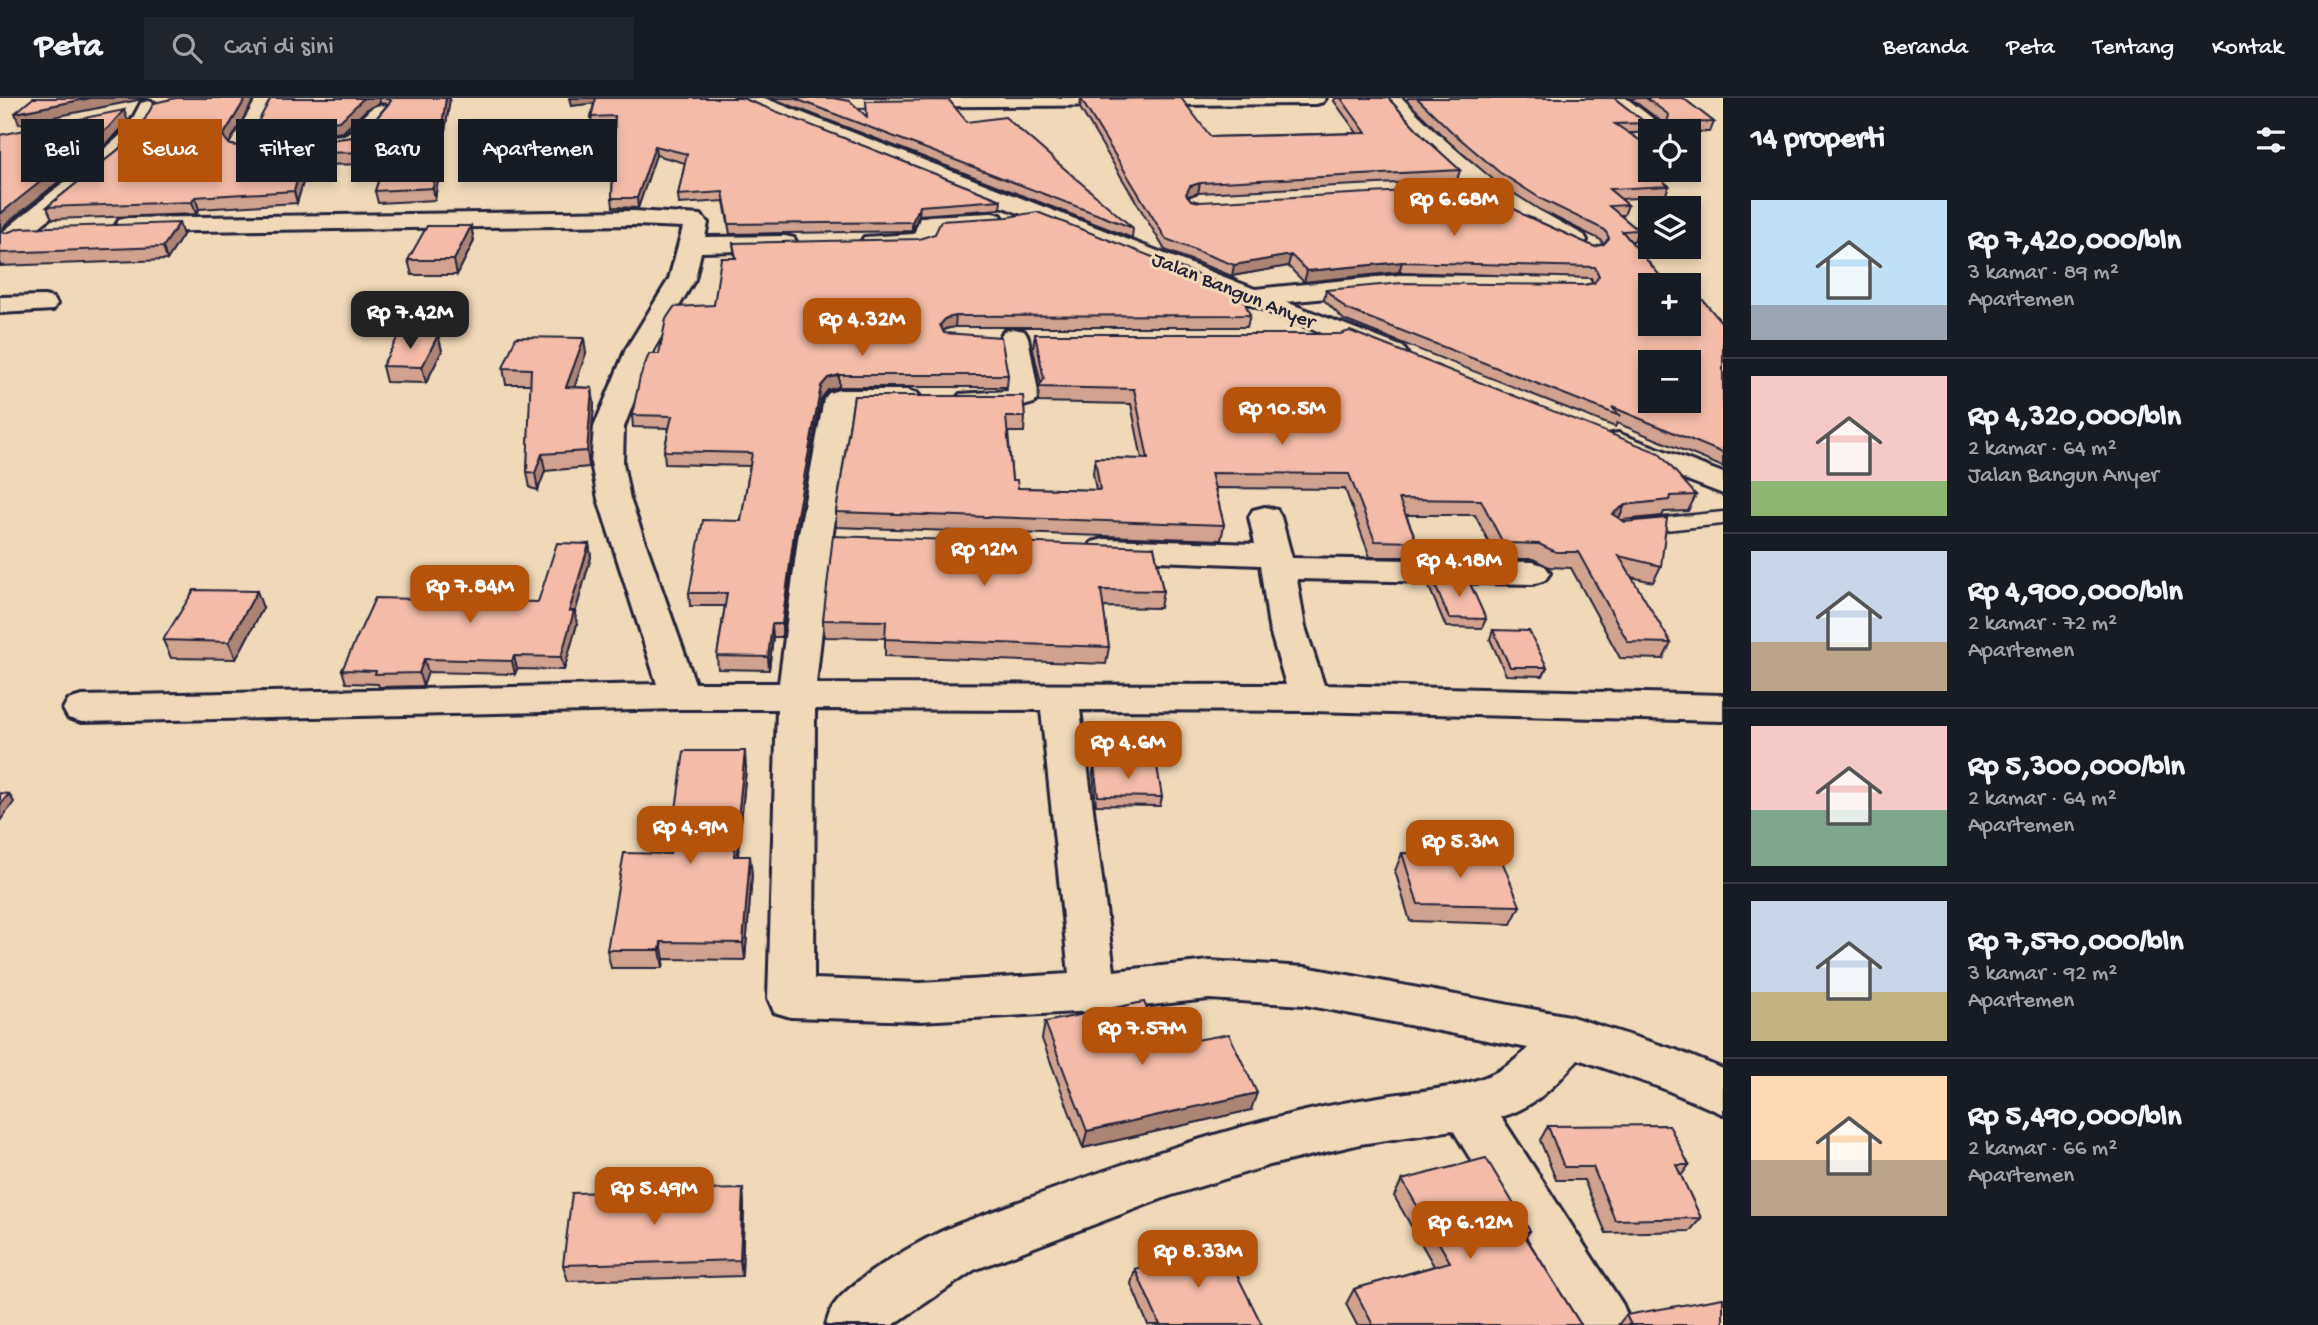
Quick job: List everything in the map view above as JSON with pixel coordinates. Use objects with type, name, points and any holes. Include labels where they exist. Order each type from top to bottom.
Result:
[{"type":"street","points":[[267,98],[240,146],[242,149],[265,150],[348,141],[358,137],[380,110]]},
{"type":"street","name":"Jalan Bangun Anyer","points":[[745,98],[1419,363]]},
{"type":"street","points":[[840,135],[840,100],[1316,98]]},
{"type":"street","points":[[1390,98],[1457,167],[1483,188],[1514,209],[1590,247]]},
{"type":"street","points":[[1613,98],[1642,119]]},
{"type":"street","points":[[8,239],[122,146],[159,105],[121,113]]},
{"type":"street","points":[[1456,190],[1483,188]]},
{"type":"street","points":[[853,242],[919,241],[925,238],[929,223],[1007,219],[1039,212]]},
{"type":"street","points":[[107,226],[634,218],[692,220],[696,223],[682,279],[640,349],[610,427],[607,463],[614,499],[680,696]]},
{"type":"street","points":[[8,239],[55,229]]},
{"type":"street","points":[[692,245],[813,243]]},
{"type":"street","points":[[1255,297],[1399,283],[1580,285]]},
{"type":"street","points":[[0,305],[44,304]]},
{"type":"street","points":[[1015,337],[1024,397],[1014,400],[839,399],[829,540],[796,695],[791,998],[920,1002],[1094,992],[1209,980],[1305,986],[1569,1037],[1676,1070],[1723,1092]]},
{"type":"street","points":[[1287,338],[1355,338]]},
{"type":"street","points":[[1596,434],[1723,484]]},
{"type":"street","points":[[1265,517],[1287,627],[1309,698]]},
{"type":"street","points":[[1080,548],[1276,562],[1534,573]]},
{"type":"street","points":[[82,709],[150,705],[796,695],[1309,698],[1723,708]]},
{"type":"street","points":[[1059,697],[1094,992]]},
{"type":"street","points":[[853,1325],[879,1300],[956,1251],[1168,1171],[1321,1131],[1466,1106],[1507,1094],[1535,1074],[1569,1037]]},
{"type":"street","points":[[1466,1106],[1603,1325]]},
{"type":"lane","points":[[1618,529],[1723,518]]},
{"type":"building","points":[[33,98],[90,98],[15,113]]},
{"type":"building","points":[[176,98],[246,98],[223,136],[230,145],[236,146],[236,182],[297,182],[294,191],[195,197],[192,202],[47,207],[78,182],[104,182],[104,161],[118,150],[118,182],[222,182],[222,119],[145,119],[154,103]]},
{"type":"building","points":[[271,98],[364,98],[340,121],[259,119]]},
{"type":"building","points":[[389,98],[446,98],[443,119],[376,119],[391,101]]},
{"type":"building","points":[[596,98],[742,98],[1001,200],[920,206],[912,222],[729,224],[723,192],[678,195],[687,154],[655,146],[637,198],[612,198],[613,182],[617,182],[617,119],[615,116],[591,117]]},
{"type":"building","points":[[793,98],[850,101],[867,117],[866,101],[949,100],[967,122],[1005,117],[1133,228]]},
{"type":"building","points":[[1181,98],[1211,137],[1366,133],[1341,98],[1388,98],[1426,139],[1460,170],[1200,183],[1190,186],[1186,194],[1191,200],[1200,202],[1482,187],[1524,215],[1595,247],[1604,244],[1609,238],[1605,230],[1543,200],[1499,172],[1417,98],[1614,98],[1641,119],[1638,119],[1638,123],[1615,124],[1638,139],[1638,182],[1664,182],[1669,186],[1609,189],[1628,205],[1609,206],[1638,230],[1622,231],[1638,250],[1638,259],[1646,259],[1658,273],[1638,273],[1638,336],[1701,336],[1701,299],[1723,324],[1723,453],[1612,407],[1620,416],[1346,309],[1326,290],[1402,283],[1584,285],[1594,283],[1599,276],[1595,267],[1402,262],[1307,271],[1291,255],[1234,265],[1166,239],[1081,99]]},
{"type":"building","points":[[1646,98],[1683,98],[1714,122],[1701,122],[1701,119],[1668,119],[1669,115]]},
{"type":"building","points":[[124,110],[104,131],[104,119],[79,119]]},
{"type":"building","points":[[21,131],[21,182],[40,182],[0,214],[0,135]]},
{"type":"building","points":[[351,137],[351,152],[337,153],[337,139]]},
{"type":"building","points":[[378,182],[434,182],[433,188],[375,191]]},
{"type":"building","points":[[1037,212],[1240,291],[1250,315],[956,316],[946,318],[940,325],[944,333],[1001,337],[1008,375],[839,375],[828,378],[821,386],[795,526],[782,624],[772,624],[768,657],[717,656],[727,593],[689,593],[703,520],[741,521],[752,453],[664,451],[672,416],[632,415],[640,377],[649,354],[659,354],[666,319],[674,307],[714,305],[721,258],[736,258],[733,243],[919,239],[935,234],[941,221],[1008,217]]},
{"type":"building","points":[[179,223],[163,247],[0,253],[0,232],[6,233],[20,228]]},
{"type":"building","points":[[427,226],[471,226],[454,260],[408,260]]},
{"type":"building","points":[[1350,331],[1659,453],[1696,495],[1670,496],[1669,500],[1625,505],[1612,514],[1625,522],[1667,518],[1661,566],[1619,556],[1671,643],[1628,642],[1578,552],[1556,552],[1539,544],[1503,543],[1481,500],[1399,499],[1417,542],[1375,541],[1349,474],[1211,473],[1224,525],[836,512],[854,396],[1023,396],[1025,417],[1006,417],[1012,480],[1017,480],[1018,488],[1100,490],[1095,458],[1148,459],[1134,389],[1039,387],[1044,379],[1035,334],[1340,334]]},
{"type":"building","points":[[399,335],[438,335],[422,367],[382,366]]},
{"type":"building","points":[[516,337],[584,338],[566,387],[592,388],[587,451],[542,454],[535,473],[527,472],[531,369],[503,368]]},
{"type":"building","points":[[833,536],[1154,547],[1163,591],[1101,590],[1109,647],[885,639],[886,621],[823,620]]},
{"type":"building","points":[[557,543],[589,544],[569,611],[574,611],[561,657],[514,656],[512,661],[424,659],[419,673],[375,674],[376,671],[342,670],[375,598],[538,602]]},
{"type":"building","points":[[1432,578],[1468,579],[1486,619],[1449,618]]},
{"type":"building","points":[[194,590],[257,591],[229,642],[163,640]]},
{"type":"building","points":[[1493,630],[1529,631],[1547,667],[1510,667]]},
{"type":"building","points":[[684,751],[745,751],[734,856],[750,856],[743,943],[661,942],[660,950],[607,950],[624,853],[670,854]]},
{"type":"building","points":[[1094,765],[1157,766],[1162,797],[1098,796]]},
{"type":"building","points":[[0,793],[9,794],[0,805]]},
{"type":"building","points":[[1402,853],[1500,856],[1520,906],[1418,904]]},
{"type":"building","points":[[1144,1002],[1163,1046],[1229,1034],[1257,1093],[1087,1131],[1045,1022]]},
{"type":"building","points":[[1669,1125],[1689,1165],[1676,1165],[1701,1218],[1615,1220],[1593,1167],[1564,1167],[1548,1126]]},
{"type":"building","points":[[1486,1158],[1530,1231],[1523,1233],[1581,1325],[1373,1325],[1354,1289],[1450,1262],[1402,1180]]},
{"type":"building","points":[[743,1189],[740,1260],[563,1265],[572,1193]]},
{"type":"building","points":[[1221,1243],[1262,1325],[1160,1325],[1135,1269]]},
{"type":"building","points":[[1723,1298],[1723,1325],[1631,1325],[1626,1315]]}]
